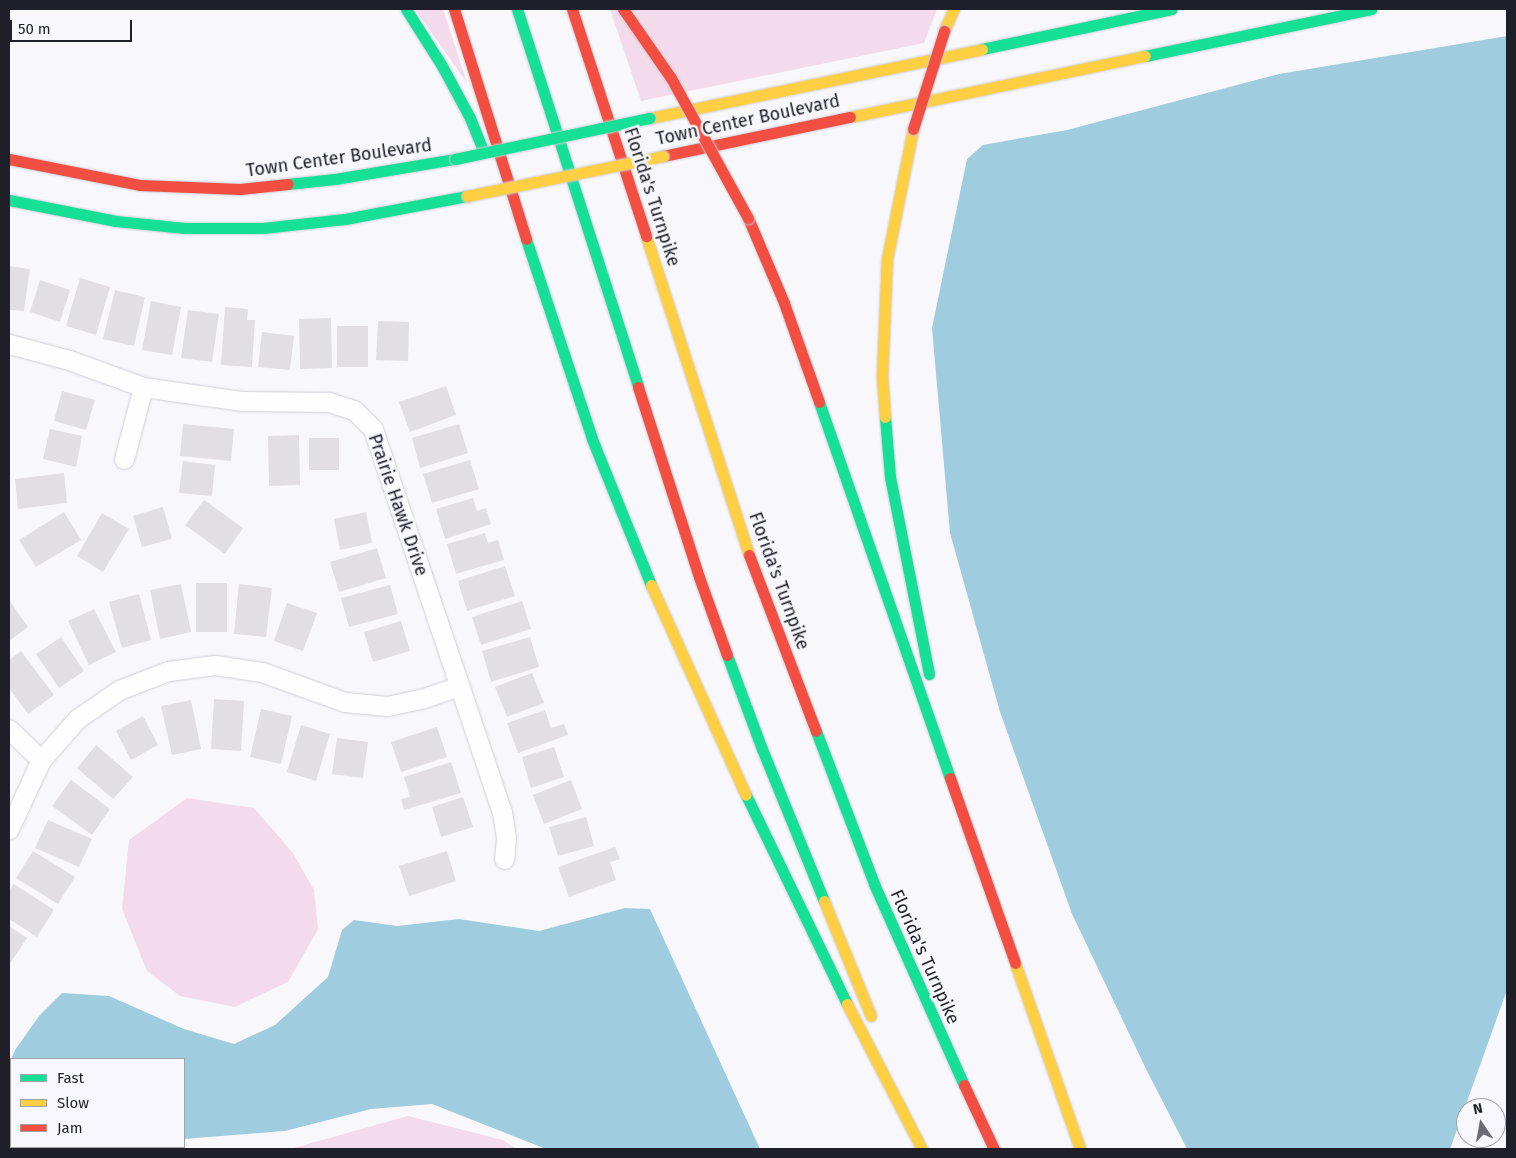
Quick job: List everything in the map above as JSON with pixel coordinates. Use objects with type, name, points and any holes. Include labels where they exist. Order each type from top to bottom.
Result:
[{"type":"main road","points":[[406,9],[447,75],[470,118],[542,290]]},
{"type":"main road","points":[[454,9],[542,290],[592,439],[666,623],[780,870],[864,1041],[922,1149]]},
{"type":"main road","points":[[517,9],[700,577],[762,749],[877,1030]]},
{"type":"main road","name":"Florida's Turnpike","points":[[572,9],[750,557],[874,884],[936,1026],[994,1149]]},
{"type":"main road","points":[[624,9],[671,78],[748,218],[784,303],[1080,1149]]},
{"type":"main road","points":[[954,9],[944,31],[912,129],[887,259],[882,376],[890,476],[939,727],[972,842]]},
{"type":"main road","name":"Town Center Boulevard","points":[[9,160],[140,185],[240,188],[335,179],[455,160],[1172,9]]},
{"type":"main road","name":"Town Center Boulevard","points":[[9,200],[116,221],[185,228],[263,228],[345,218],[467,196],[1371,9]]},
{"type":"main road","points":[[900,1082],[932,1149]]},
{"type":"street","name":"Prairie Hawk Drive","points":[[9,344],[69,360],[143,387],[241,402],[329,402],[354,410],[373,428],[502,812],[506,838],[504,859]]},
{"type":"street","points":[[124,459],[143,387]]},
{"type":"street","points":[[9,829],[41,760],[77,719],[119,690],[168,671],[215,665],[262,672],[345,702],[388,706],[424,698],[459,686]]},
{"type":"street","points":[[9,729],[41,760]]},
{"type":"shaded area","points":[[415,9],[443,9],[467,83]]},
{"type":"shaded area","points":[[610,9],[937,9],[924,43],[641,101]]},
{"type":"shaded area","points":[[187,798],[254,808],[293,853],[314,890],[318,929],[288,982],[235,1007],[180,996],[147,971],[122,909],[129,840]]},
{"type":"shaded area","points":[[408,1116],[503,1140],[516,1149],[290,1149]]},
{"type":"water","points":[[1507,36],[1507,990],[1468,1098],[1456,1098],[1456,1132],[1450,1149],[1187,1149],[1146,1069],[1072,914],[1000,712],[950,533],[932,328],[967,159],[983,145],[1067,130],[1279,74]]},
{"type":"water","points":[[625,908],[650,909],[760,1149],[546,1149],[432,1104],[371,1109],[285,1131],[185,1139],[185,1058],[11,1058],[39,1016],[62,993],[109,996],[184,1029],[234,1044],[275,1025],[328,977],[342,930],[354,920],[397,926],[459,919],[539,931]]},
{"type":"building","points":[[9,266],[30,269],[24,311],[9,310]]},
{"type":"building","points":[[80,278],[110,287],[96,335],[66,326]]},
{"type":"building","points":[[40,280],[70,290],[60,322],[30,312]]},
{"type":"building","points":[[115,290],[145,297],[134,346],[103,339]]},
{"type":"building","points":[[151,301],[181,307],[172,355],[142,350]]},
{"type":"building","points":[[225,307],[248,309],[247,320],[255,320],[252,367],[221,365]]},
{"type":"building","points":[[188,310],[219,314],[212,362],[181,358]]},
{"type":"building","points":[[331,318],[332,368],[300,369],[299,319]]},
{"type":"building","points":[[378,321],[409,322],[408,361],[376,360]]},
{"type":"building","points":[[337,326],[368,326],[368,367],[337,367]]},
{"type":"building","points":[[262,332],[294,336],[290,370],[258,367]]},
{"type":"building","points":[[446,386],[456,415],[410,432],[399,402]]},
{"type":"building","points":[[62,391],[95,400],[86,430],[54,421]]},
{"type":"building","points":[[183,424],[234,429],[231,461],[180,456]]},
{"type":"building","points":[[459,424],[468,453],[420,468],[412,438]]},
{"type":"building","points":[[50,429],[82,436],[76,467],[43,459]]},
{"type":"building","points":[[299,435],[300,485],[269,486],[268,436]]},
{"type":"building","points":[[309,438],[339,438],[339,470],[309,470]]},
{"type":"building","points":[[470,460],[479,489],[432,503],[423,474]]},
{"type":"building","points":[[183,461],[215,465],[212,496],[179,493]]},
{"type":"building","points":[[64,473],[67,503],[18,509],[15,479]]},
{"type":"building","points":[[473,498],[477,511],[486,508],[491,524],[445,539],[436,509]]},
{"type":"building","points":[[204,500],[243,528],[225,554],[185,525]]},
{"type":"building","points":[[163,507],[172,539],[142,547],[133,516]]},
{"type":"building","points":[[64,512],[81,540],[36,567],[19,540]]},
{"type":"building","points":[[366,512],[372,543],[340,550],[334,519]]},
{"type":"building","points":[[102,513],[129,529],[103,572],[77,556]]},
{"type":"building","points":[[485,533],[488,543],[498,540],[504,560],[456,574],[447,544]]},
{"type":"building","points":[[377,548],[386,578],[339,592],[330,562]]},
{"type":"building","points":[[505,566],[515,596],[467,611],[458,581]]},
{"type":"building","points":[[196,583],[227,583],[227,632],[196,632]]},
{"type":"building","points":[[181,584],[191,632],[160,639],[150,590]]},
{"type":"building","points":[[239,584],[272,588],[266,637],[234,634]]},
{"type":"building","points":[[390,585],[398,614],[349,627],[341,598]]},
{"type":"building","points":[[139,594],[151,640],[122,648],[109,602]]},
{"type":"building","points":[[9,600],[28,627],[9,641]]},
{"type":"building","points":[[522,601],[531,629],[481,645],[472,617]]},
{"type":"building","points":[[287,603],[317,613],[303,651],[274,641]]},
{"type":"building","points":[[94,609],[116,652],[89,665],[68,621]]},
{"type":"building","points":[[401,621],[410,651],[373,662],[364,632]]},
{"type":"building","points":[[61,637],[84,671],[59,688],[36,654]]},
{"type":"building","points":[[530,637],[539,667],[491,682],[482,651]]},
{"type":"building","points":[[21,651],[54,695],[28,714],[9,688],[9,660]]},
{"type":"building","points":[[532,673],[544,703],[507,717],[495,687]]},
{"type":"building","points":[[214,699],[244,701],[241,751],[211,749]]},
{"type":"building","points":[[191,700],[201,749],[172,755],[161,706]]},
{"type":"building","points":[[261,709],[292,716],[281,764],[250,757]]},
{"type":"building","points":[[545,710],[551,728],[564,724],[568,735],[518,753],[507,723]]},
{"type":"building","points":[[143,716],[158,745],[131,760],[116,731]]},
{"type":"building","points":[[301,725],[330,734],[316,781],[287,772]]},
{"type":"building","points":[[437,727],[447,757],[401,772],[391,742]]},
{"type":"building","points":[[337,738],[368,742],[363,778],[332,774]]},
{"type":"building","points":[[96,745],[133,777],[113,799],[77,768]]},
{"type":"building","points":[[554,747],[564,777],[531,788],[522,757]]},
{"type":"building","points":[[451,762],[461,793],[404,810],[401,799],[410,797],[404,777]]},
{"type":"building","points":[[71,780],[110,809],[92,835],[52,806]]},
{"type":"building","points":[[571,780],[582,809],[544,824],[533,795]]},
{"type":"building","points":[[463,797],[473,827],[441,837],[432,807]]},
{"type":"building","points":[[586,817],[594,846],[558,856],[549,827]]},
{"type":"building","points":[[48,820],[92,839],[79,867],[35,848]]},
{"type":"building","points":[[615,847],[620,859],[610,862],[616,880],[569,897],[558,867]]},
{"type":"building","points":[[33,851],[75,877],[58,904],[16,878]]},
{"type":"building","points":[[447,851],[456,881],[409,896],[399,866]]},
{"type":"building","points":[[14,884],[54,910],[37,937],[9,919],[9,891]]},
{"type":"building","points":[[9,926],[27,938],[9,965]]},
{"type":"traffic: fast","points":[[406,9],[442,66],[470,118],[483,150]]},
{"type":"traffic: fast","points":[[517,9],[638,387]]},
{"type":"traffic: fast","points":[[982,49],[1172,9]]},
{"type":"traffic: fast","points":[[1145,56],[1371,9]]},
{"type":"traffic: fast","points":[[455,159],[650,118]]},
{"type":"traffic: fast","points":[[288,184],[335,179],[455,159]]},
{"type":"traffic: fast","points":[[9,200],[116,221],[185,228],[263,228],[345,219],[467,196]]},
{"type":"traffic: fast","points":[[526,239],[592,439],[651,585]]},
{"type":"traffic: fast","points":[[819,402],[950,778]]},
{"type":"traffic: fast","points":[[885,417],[890,477],[929,674]]},
{"type":"traffic: fast","points":[[727,655],[762,749],[824,901]]},
{"type":"traffic: fast","points":[[816,731],[874,884],[964,1085]]},
{"type":"traffic: fast","points":[[746,795],[847,1004]]},
{"type":"traffic: slow","points":[[944,31],[954,9]]},
{"type":"traffic: slow","points":[[650,118],[982,49]]},
{"type":"traffic: slow","points":[[850,117],[1145,56]]},
{"type":"traffic: slow","points":[[885,417],[882,376],[887,259],[913,129]]},
{"type":"traffic: slow","points":[[467,196],[663,156]]},
{"type":"traffic: slow","points":[[646,236],[749,555]]},
{"type":"traffic: slow","points":[[651,585],[746,795]]},
{"type":"traffic: slow","points":[[824,901],[871,1016]]},
{"type":"traffic: slow","points":[[1015,963],[1080,1149]]},
{"type":"traffic: slow","points":[[847,1004],[922,1149]]},
{"type":"traffic: jam","points":[[454,9],[526,239]]},
{"type":"traffic: jam","points":[[572,9],[646,236]]},
{"type":"traffic: jam","points":[[623,9],[671,78],[748,218]]},
{"type":"traffic: jam","points":[[913,129],[944,31]]},
{"type":"traffic: jam","points":[[663,156],[850,117]]},
{"type":"traffic: jam","points":[[9,159],[140,185],[240,189],[288,184]]},
{"type":"traffic: jam","points":[[748,218],[784,303],[819,402]]},
{"type":"traffic: jam","points":[[638,387],[699,577],[727,655]]},
{"type":"traffic: jam","points":[[749,555],[816,731]]},
{"type":"traffic: jam","points":[[950,778],[1015,963]]},
{"type":"traffic: jam","points":[[964,1085],[994,1149]]}]
